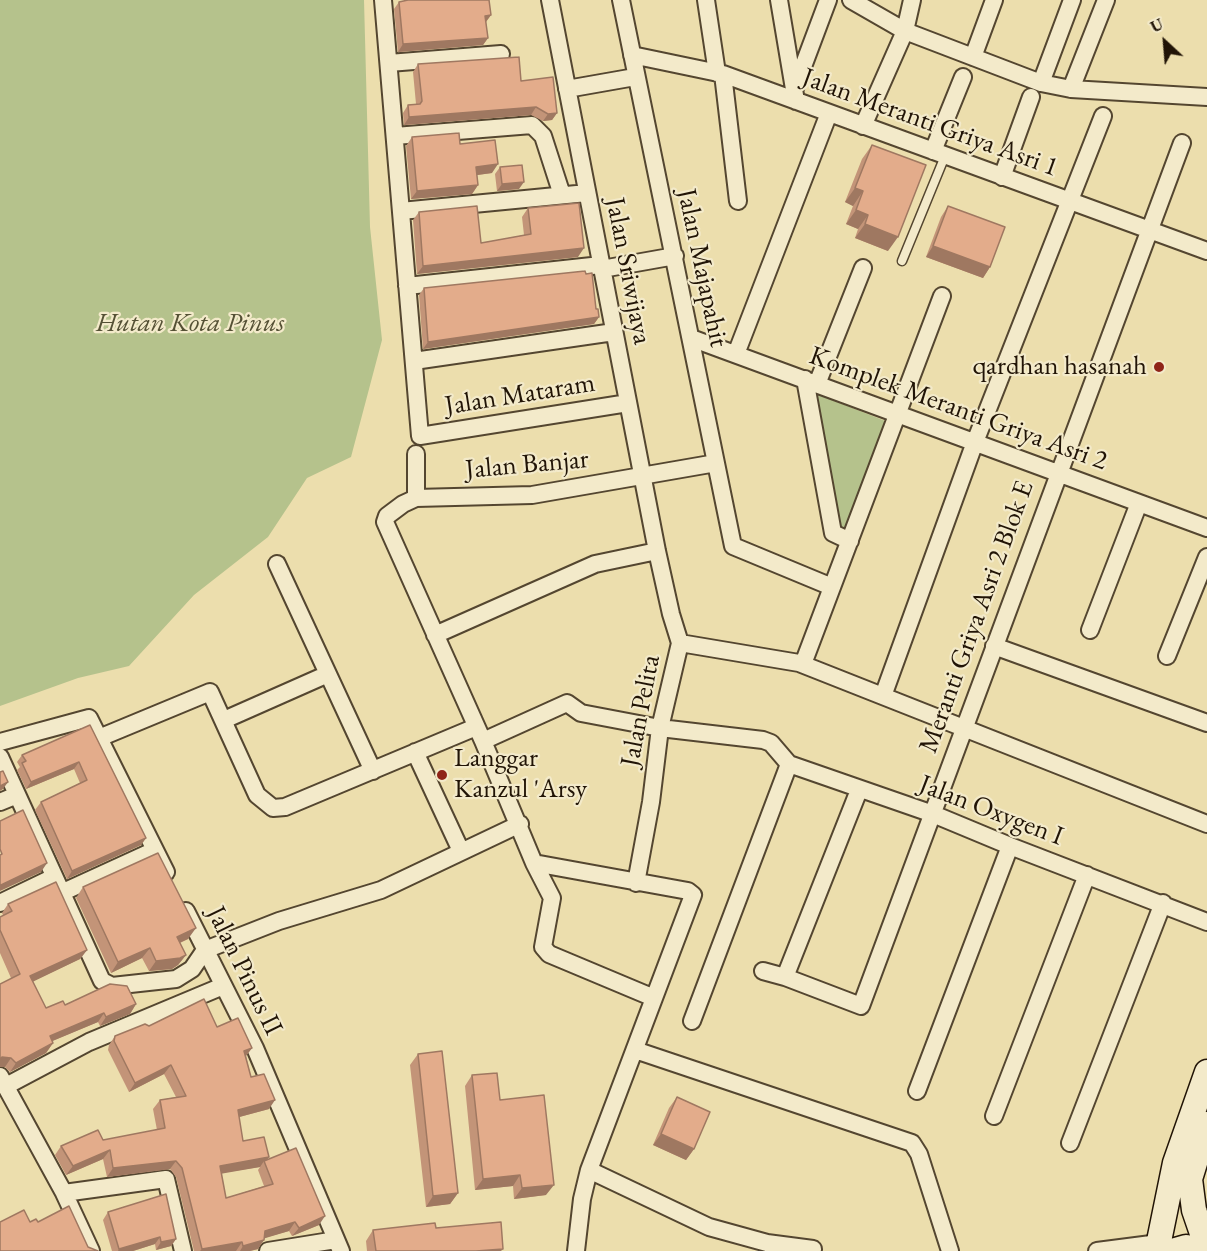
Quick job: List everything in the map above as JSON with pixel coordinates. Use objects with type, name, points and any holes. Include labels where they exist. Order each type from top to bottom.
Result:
[{"type":"main road","points":[[1207,1072],[1176,1163],[1163,1248],[1206,1249],[1194,1210],[1190,1179],[1207,1124]]},
{"type":"street","points":[[382,0],[414,361],[615,332]]},
{"type":"street","name":"Jalan Sriwijaya","points":[[550,0],[657,551]]},
{"type":"street","name":"Jalan Majapahit","points":[[621,0],[733,546],[832,587]]},
{"type":"street","points":[[706,0],[720,73],[738,201]]},
{"type":"street","points":[[779,0],[795,95]]},
{"type":"street","points":[[795,95],[828,0]]},
{"type":"street","points":[[851,0],[905,31],[1041,83],[1071,89],[1207,97]]},
{"type":"street","points":[[863,126],[905,31],[912,0]]},
{"type":"street","points":[[973,57],[994,0]]},
{"type":"street","points":[[1041,83],[1072,0]]},
{"type":"street","points":[[1071,89],[1106,0]]},
{"type":"street","points":[[389,63],[501,54]]},
{"type":"street","name":"Jalan Meranti Griya Asri 1","points":[[632,55],[720,73],[795,95],[829,113],[863,126],[1207,251]]},
{"type":"street","points":[[939,153],[963,76]]},
{"type":"street","points":[[567,89],[635,77]]},
{"type":"street","points":[[1002,177],[1031,97]]},
{"type":"street","points":[[736,354],[829,113]]},
{"type":"street","points":[[883,696],[975,442],[1103,116]]},
{"type":"street","points":[[395,136],[532,125],[543,136],[562,195]]},
{"type":"street","name":"Meranti Griya Asri 2 Blok E","points":[[785,977],[862,1005],[1057,472],[1151,231],[1182,143]]},
{"type":"street","points":[[401,211],[587,193]]},
{"type":"street","points":[[407,286],[602,267],[675,256]]},
{"type":"street","points":[[850,541],[833,533],[811,382],[863,268]]},
{"type":"street","points":[[803,664],[942,297]]},
{"type":"street","name":"Komplek Meranti Griya Asri 2","points":[[691,338],[1207,528]]},
{"type":"street","name":"Jalan Mataram","points":[[414,361],[420,436],[628,403]]},
{"type":"street","points":[[416,454],[416,498],[387,516],[385,522],[520,824],[534,863],[552,898],[543,947],[549,954],[654,998]]},
{"type":"street","name":"Jalan Banjar","points":[[416,498],[532,495],[716,463]]},
{"type":"street","points":[[1090,630],[1139,503]]},
{"type":"street","points":[[435,635],[595,564],[657,551]]},
{"type":"street","name":"Jalan Pelita","points":[[636,883],[651,802],[660,728],[680,643],[657,551]]},
{"type":"street","points":[[1167,656],[1207,557]]},
{"type":"street","points":[[277,564],[373,771]]},
{"type":"street","points":[[680,643],[803,664],[1207,824]]},
{"type":"street","points":[[994,646],[1207,723]]},
{"type":"street","points":[[224,720],[328,674]]},
{"type":"street","points":[[99,738],[210,692],[257,795],[273,808],[285,807],[416,753],[480,734],[567,703],[581,713],[660,728]]},
{"type":"street","name":"Jalan Pinus II","points":[[0,742],[90,719],[255,1048],[339,1246]]},
{"type":"street","name":"Jalan Oxygen I","points":[[660,728],[763,740],[771,743],[789,764],[859,790],[933,813],[1010,846],[1163,903],[1207,922]]},
{"type":"street","points":[[416,753],[461,851]]},
{"type":"street","points":[[0,757],[105,984],[176,979],[192,969],[205,950],[279,921],[381,890],[520,824]]},
{"type":"street","points":[[692,1021],[789,764]]},
{"type":"street","points":[[763,971],[785,977],[859,790]]},
{"type":"street","points":[[0,802],[17,795]]},
{"type":"street","points":[[917,1091],[1010,846]]},
{"type":"street","points":[[0,903],[155,850]]},
{"type":"street","points":[[534,863],[688,891],[693,896],[589,1170],[582,1199],[576,1251]]},
{"type":"street","points":[[994,1116],[1087,875]]},
{"type":"street","points":[[1070,1143],[1163,903]]},
{"type":"street","points":[[91,1251],[64,1193],[3,1081],[223,986]]},
{"type":"street","points":[[635,1050],[912,1143],[919,1154],[950,1251]]},
{"type":"street","points":[[589,1170],[709,1227],[767,1243],[813,1249]]},
{"type":"street","points":[[64,1193],[166,1179],[183,1251]]},
{"type":"street","points":[[268,1251],[339,1246]]},
{"type":"street","points":[[1097,1251],[1163,1248]]},
{"type":"lane","points":[[902,261],[939,153]]},
{"type":"green space","name":"Hutan Kota Pinus","points":[[0,0],[364,0],[370,227],[382,340],[351,457],[307,478],[268,537],[194,595],[129,666],[78,678],[0,706]]},
{"type":"green space","points":[[814,393],[888,422],[841,537]]},
{"type":"building","points":[[489,0],[491,15],[485,16],[488,38],[403,44],[399,2]]},
{"type":"building","points":[[519,57],[521,81],[553,77],[557,113],[548,114],[536,107],[409,117],[408,105],[420,104],[422,101],[418,64]]},
{"type":"building","points":[[459,133],[460,144],[495,140],[498,164],[476,167],[478,185],[417,191],[412,137]]},
{"type":"building","points":[[872,145],[926,165],[898,237],[865,224],[868,215],[856,210],[863,191],[855,188]]},
{"type":"building","points":[[522,165],[524,182],[502,184],[500,167]]},
{"type":"building","points":[[579,203],[584,248],[423,266],[419,212],[477,206],[481,243],[531,234],[528,208]]},
{"type":"building","points":[[948,206],[1005,227],[990,267],[933,246]]},
{"type":"building","points":[[585,271],[586,274],[592,273],[599,317],[428,342],[424,288]]},
{"type":"building","points":[[90,725],[146,838],[72,871],[41,802],[87,780],[79,762],[31,782],[22,763],[26,761],[22,755]]},
{"type":"building","points":[[3,771],[8,782],[0,786],[0,772]]},
{"type":"building","points":[[23,810],[47,863],[0,887],[0,855],[2,854],[0,821]]},
{"type":"building","points":[[158,853],[196,928],[177,937],[186,955],[180,958],[156,961],[150,948],[118,962],[83,887]]},
{"type":"building","points":[[56,882],[87,950],[30,976],[46,1008],[63,1001],[65,1005],[110,984],[127,986],[136,1004],[106,1017],[104,1013],[50,1036],[53,1043],[16,1063],[11,1058],[2,1057],[0,1060],[0,984],[20,974],[0,930],[0,917],[12,911],[8,904]]},
{"type":"building","points":[[204,999],[217,1027],[238,1018],[252,1048],[244,1051],[251,1077],[264,1074],[275,1100],[238,1110],[243,1141],[264,1137],[269,1157],[220,1166],[226,1198],[273,1184],[264,1161],[296,1148],[325,1216],[299,1228],[295,1222],[265,1231],[264,1240],[243,1246],[242,1242],[202,1249],[182,1168],[176,1161],[113,1168],[110,1150],[73,1166],[61,1146],[98,1130],[103,1140],[165,1128],[160,1100],[186,1096],[171,1065],[135,1083],[114,1041],[115,1036],[145,1024],[149,1026]]},
{"type":"building","points":[[442,1051],[458,1193],[433,1196],[418,1054]]},
{"type":"building","points":[[497,1073],[500,1100],[544,1095],[554,1185],[522,1188],[520,1175],[483,1179],[472,1075]]},
{"type":"building","points":[[677,1097],[710,1112],[694,1149],[661,1134]]},
{"type":"building","points":[[166,1194],[176,1239],[161,1242],[160,1237],[119,1249],[108,1212]]},
{"type":"building","points":[[69,1206],[88,1247],[98,1251],[0,1251],[0,1222],[24,1210],[30,1222],[36,1219],[38,1222]]},
{"type":"building","points":[[501,1222],[503,1249],[376,1251],[373,1230],[435,1223],[436,1228]]},
{"type":"place","name":"qardhan hasanah","points":[[1159,367]]},
{"type":"place","name":"Langgar Kanzul 'Arsy","points":[[442,775]]}]
